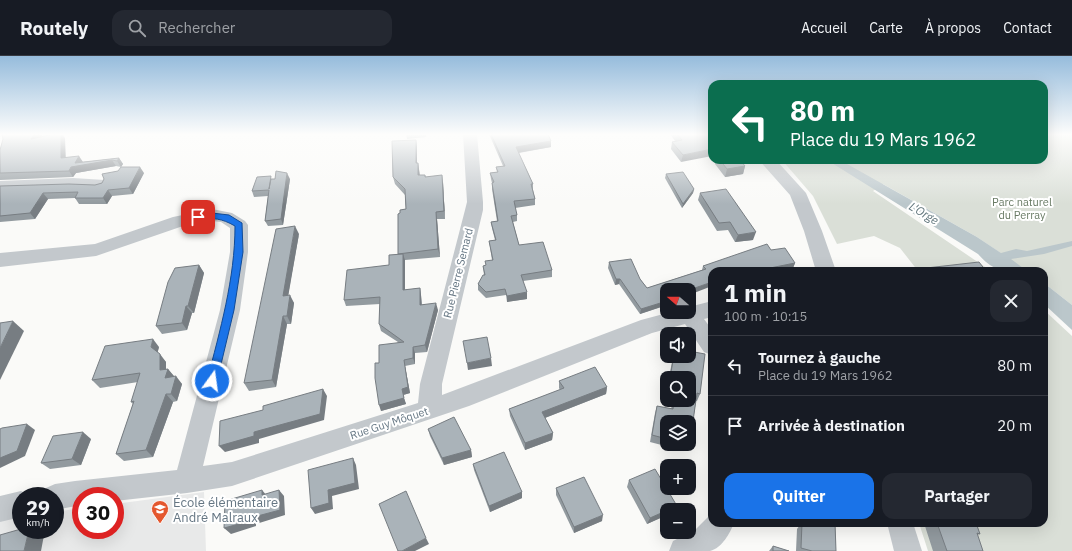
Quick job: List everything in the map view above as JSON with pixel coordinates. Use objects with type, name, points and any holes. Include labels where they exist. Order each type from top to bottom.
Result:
[{"type":"street","name":"Rue Pierre Semard","points":[[429,410],[431,384],[474,210],[475,202],[472,157]]},
{"type":"street","points":[[771,164],[798,193],[813,231],[825,267]]},
{"type":"street","points":[[0,186],[73,183],[104,178]]},
{"type":"street","points":[[0,260],[96,250],[180,221],[198,217],[212,215],[226,217],[239,225],[239,252],[230,310],[187,481]]},
{"type":"street","name":"Rue Guy Môquet","points":[[696,313],[708,310]]},
{"type":"street","name":"Rue Guy Môquet","points":[[64,495],[187,481],[232,474],[461,399],[648,326],[675,319]]},
{"type":"street","points":[[693,319],[708,340]]},
{"type":"street","points":[[0,509],[12,506]]},
{"type":"street","points":[[683,551],[716,531],[718,527]]},
{"type":"street","points":[[901,527],[908,551]]},
{"type":"shaded area","name":"École élémentaire André Malraux","points":[[204,492],[206,551],[0,551],[0,519],[12,517],[12,539],[64,539],[64,511],[72,509],[72,539],[124,539],[124,503]]},
{"type":"green space","name":"Parc naturel du Perray","points":[[1048,157],[1072,157],[1072,305],[1048,286],[1048,267],[1021,267],[977,237],[883,184],[873,191],[985,267],[915,267],[900,248],[874,236],[837,244],[813,196],[785,164],[1048,164]]},
{"type":"green space","points":[[1048,314],[1072,336],[1072,551],[928,551],[920,527],[1048,527]]},
{"type":"water","name":"L'Orge","points":[[833,164],[847,164],[977,237],[1001,253],[1016,249],[1027,251],[1072,241],[1072,246],[1044,254],[1011,259],[1022,267],[993,267],[978,254]]},
{"type":"water","points":[[1048,286],[1072,305],[1072,330],[1048,308]]},
{"type":"building","points":[[0,157],[78,157],[75,163],[119,158],[117,161],[112,160],[71,167],[69,171],[0,173]]},
{"type":"building","points":[[392,157],[416,157],[416,163],[418,163],[418,175],[425,175],[425,177],[442,175],[444,211],[436,212],[438,249],[398,254],[398,214],[400,213],[400,210],[406,209],[405,189],[393,177]]},
{"type":"building","points":[[501,157],[521,157],[533,184],[531,184],[535,199],[514,201],[517,215],[511,216],[519,245],[543,242],[552,270],[521,275],[527,292],[507,296],[505,289],[486,292],[478,284],[483,275],[485,275],[483,266],[486,265],[485,261],[493,260],[489,241],[496,240],[491,222],[498,221],[492,183],[494,182],[490,173],[498,172],[496,167],[505,166]]},
{"type":"building","points":[[723,164],[743,164],[745,166],[727,169]]},
{"type":"building","points":[[121,167],[140,167],[129,188],[108,190],[103,198],[75,198],[78,192],[43,193],[30,213],[0,216],[0,186],[69,184],[95,185],[102,183],[104,179],[102,174],[118,171]]},
{"type":"building","points":[[276,171],[287,173],[281,219],[265,221],[269,190],[252,191],[257,177],[271,176],[269,189],[271,179],[275,179]]},
{"type":"building","points":[[683,172],[694,189],[683,204],[666,174]]},
{"type":"building","points":[[726,189],[756,232],[738,235],[730,222],[719,223],[700,193]]},
{"type":"building","points":[[295,226],[283,296],[290,295],[287,316],[283,316],[272,380],[244,383],[276,229]]},
{"type":"building","points":[[767,244],[771,250],[785,248],[795,263],[775,267],[708,267],[708,283],[696,288],[696,283],[663,283],[706,269],[703,266]]},
{"type":"building","points":[[403,254],[403,290],[420,288],[420,305],[436,303],[425,345],[413,347],[413,358],[404,360],[408,387],[402,389],[404,398],[379,405],[375,378],[375,363],[379,363],[379,345],[404,342],[379,324],[380,297],[344,300],[347,270],[389,265],[389,255]]},
{"type":"building","points":[[631,259],[640,279],[647,288],[660,284],[660,303],[641,309],[620,279],[616,279],[609,262]]},
{"type":"building","points":[[979,262],[983,267],[935,267]]},
{"type":"building","points":[[199,265],[182,323],[156,326],[168,282],[175,268]]},
{"type":"building","points":[[13,321],[0,348],[0,323]]},
{"type":"building","points":[[487,337],[491,358],[467,363],[463,341]]},
{"type":"building","points":[[153,339],[151,347],[160,354],[160,370],[168,369],[165,378],[176,376],[171,394],[166,394],[146,450],[116,454],[134,401],[131,402],[140,373],[92,380],[105,346]]},
{"type":"building","points":[[696,352],[705,354],[700,394],[697,393],[696,400],[696,371],[671,371],[673,363],[696,363]]},
{"type":"building","points":[[595,367],[607,387],[542,412],[553,433],[525,443],[509,409],[564,388],[559,381]]},
{"type":"building","points":[[323,389],[320,414],[254,432],[254,436],[219,446],[220,421],[263,410],[263,406]]},
{"type":"building","points":[[657,406],[673,409],[673,407],[695,407],[694,415],[660,415],[660,437],[652,435]]},
{"type":"building","points":[[454,417],[471,450],[442,458],[428,429]]},
{"type":"building","points":[[27,424],[17,451],[0,458],[0,429]]},
{"type":"building","points":[[83,432],[72,459],[41,463],[53,436]]},
{"type":"building","points":[[504,452],[522,492],[489,506],[473,464]]},
{"type":"building","points":[[353,458],[355,483],[328,490],[329,503],[311,508],[308,470]]},
{"type":"building","points":[[655,469],[660,477],[660,495],[670,495],[675,503],[660,503],[660,514],[650,518],[629,480]]},
{"type":"building","points":[[584,477],[603,515],[574,527],[556,488]]},
{"type":"building","points":[[262,490],[262,495],[279,490],[280,510],[250,518],[250,521],[224,528],[225,501]]},
{"type":"building","points":[[406,491],[426,538],[402,551],[398,551],[379,504]]},
{"type":"building","points":[[802,527],[835,527],[836,551],[812,551],[801,548]]},
{"type":"building","points":[[938,527],[977,527],[980,534],[977,533],[983,551],[947,551]]},
{"type":"building","points":[[12,532],[12,539],[27,539],[24,551],[0,551],[0,535]]},
{"type":"building","points":[[773,546],[789,551],[773,551]]},
{"type":"place","name":"École élémentaire André Malraux","points":[[160,524]]},
{"type":"route","points":[[198,217],[212,215],[226,217],[239,225],[239,252],[230,310],[212,381]]}]
